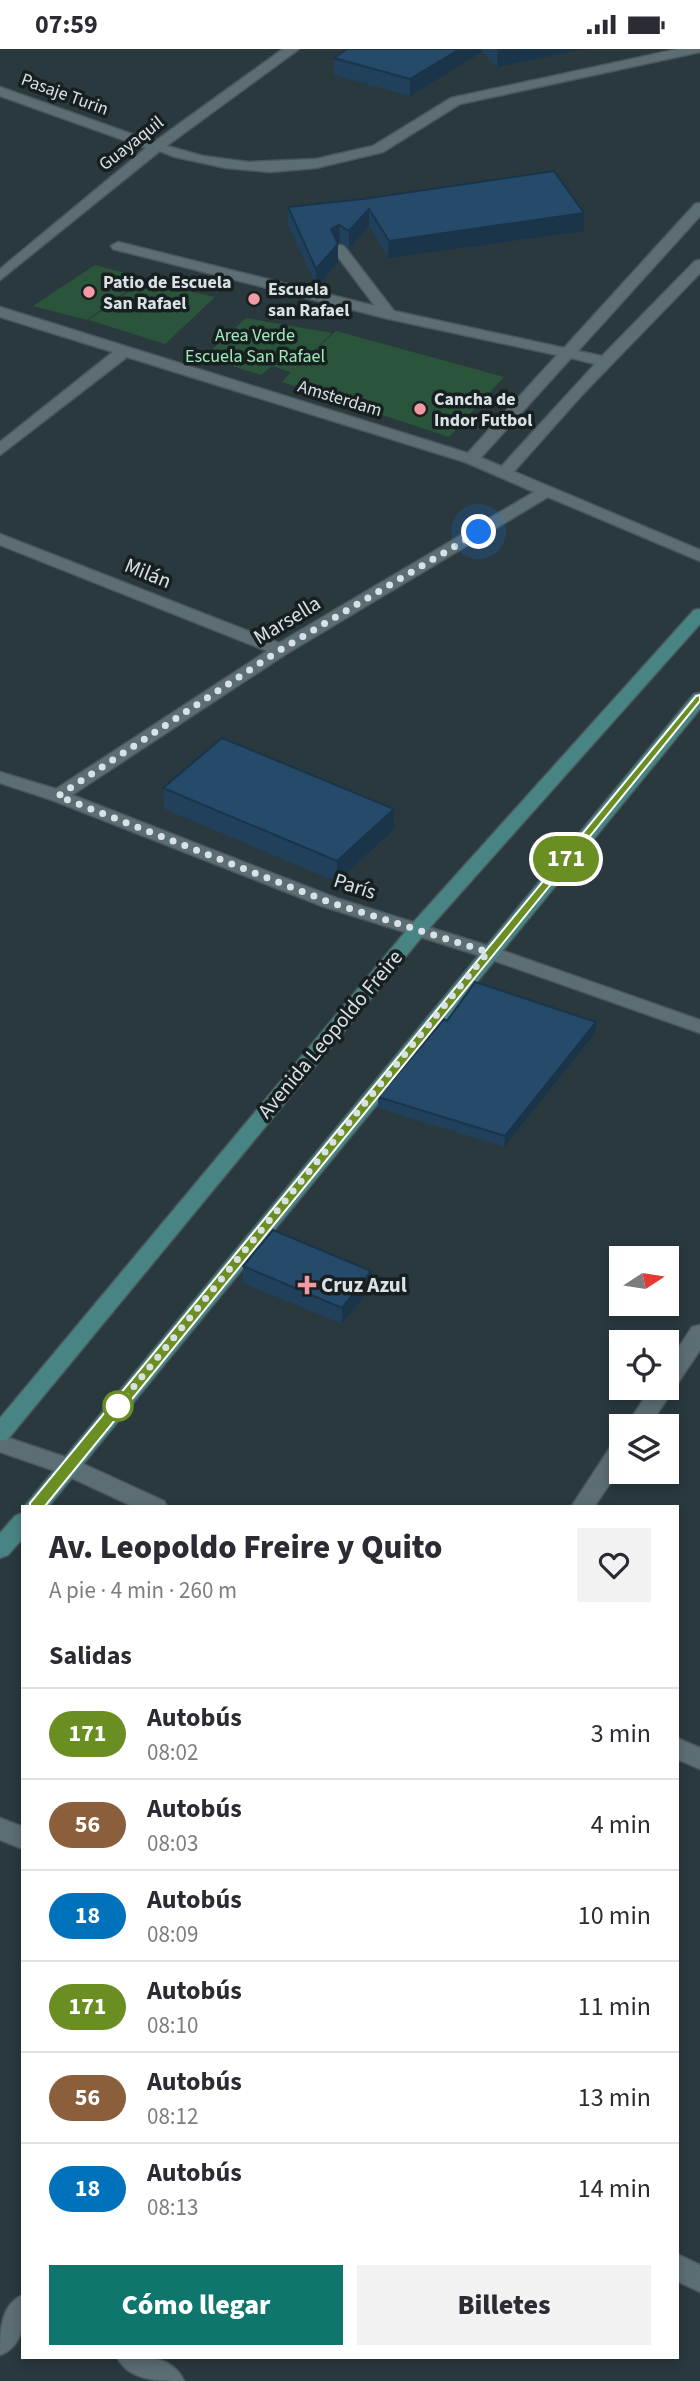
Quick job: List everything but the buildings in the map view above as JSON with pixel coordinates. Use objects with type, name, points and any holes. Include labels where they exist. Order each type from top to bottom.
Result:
[{"type":"main road","name":"Avenida Leopoldo Freire","points":[[0,1433],[418,929],[700,614]]},
{"type":"main road","points":[[37,1505],[488,952],[700,698]]},
{"type":"main road","points":[[0,1549],[21,1524]]},
{"type":"street","name":"Guayaquil","points":[[0,276],[156,146],[292,49]]},
{"type":"street","name":"Pasaje Turin","points":[[0,91],[183,155],[252,168],[300,168],[382,148],[440,106],[456,101],[697,49]]},
{"type":"street","points":[[471,459],[700,207]]},
{"type":"street","points":[[118,246],[389,314],[608,362]]},
{"type":"street","points":[[340,249],[389,314]]},
{"type":"street","points":[[505,473],[576,392],[608,362],[700,264]]},
{"type":"street","name":"Amsterdam","points":[[0,313],[471,459],[700,556]]},
{"type":"street","points":[[0,450],[123,352]]},
{"type":"street","name":"Marsella","points":[[58,796],[280,650],[545,492]]},
{"type":"street","name":"Milán","points":[[0,538],[280,650]]},
{"type":"street","name":"París","points":[[0,777],[58,796],[329,902],[488,952],[700,1027]]},
{"type":"street","points":[[679,1364],[700,1333]]},
{"type":"street","points":[[0,1443],[69,1467],[152,1505]]},
{"type":"street","points":[[583,1505],[609,1467]]},
{"type":"street","points":[[679,1749],[700,1759]]},
{"type":"street","points":[[0,1828],[21,1838]]},
{"type":"street","points":[[679,2268],[700,2279]]},
{"type":"street","points":[[0,2342],[21,2311]]},
{"type":"street","points":[[134,2359],[170,2381]]},
{"type":"green space","name":"Patio de Escuela San Rafael","points":[[95,265],[144,278],[87,320],[33,306]]},
{"type":"green space","points":[[143,281],[215,297],[165,344],[89,320]]},
{"type":"green space","name":"Cancha de Indor Futbol","points":[[246,318],[332,333],[300,364],[336,331],[504,377],[449,437],[282,382],[291,372],[272,366],[261,375],[204,357]]},
{"type":"bus line","name":"171","points":[[37,1505],[488,952],[700,698]]},
{"type":"place","name":"Patio de Escuela San Rafael","points":[[89,292]]},
{"type":"place","name":"Escuela san Rafael","points":[[254,299]]},
{"type":"place","name":"Cancha de Indor Futbol","points":[[420,409]]},
{"type":"place","name":"Cruz Azul","points":[[307,1285]]},
{"type":"route","points":[[118,1406],[488,952],[329,902],[58,796],[280,650],[479,532]]},
{"type":"park label","name":"Area Verde Escuela San Rafael","points":[[255,346]]}]
